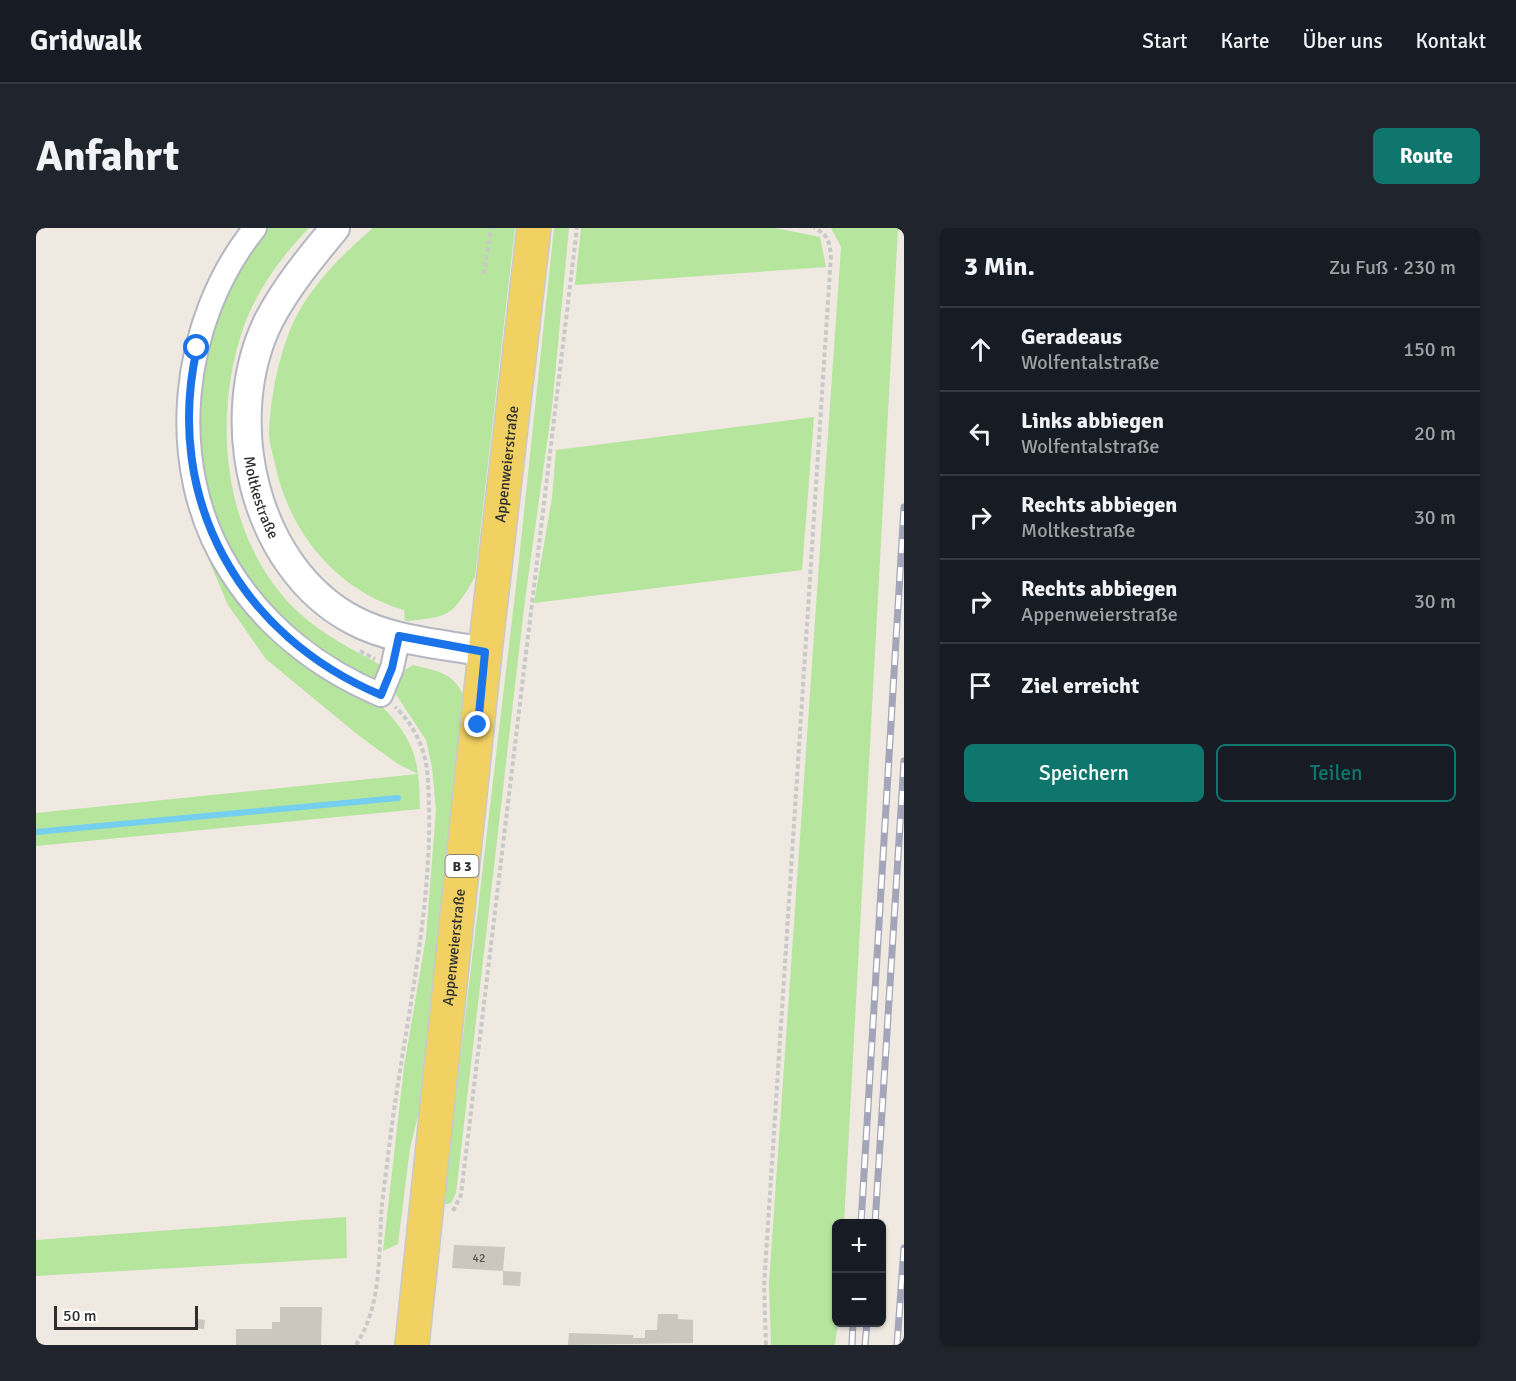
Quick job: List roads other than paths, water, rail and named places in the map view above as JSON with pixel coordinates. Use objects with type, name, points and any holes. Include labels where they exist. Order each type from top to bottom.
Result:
[{"type":"main road","name":"Appenweierstraße","points":[[412,1345],[485,652],[534,228]]},
{"type":"street","points":[[255,228],[238,248],[216,292],[207,314],[191,374],[187,421],[201,502],[210,530],[229,569],[254,604],[301,651],[326,668],[381,695],[392,668],[399,636]]},
{"type":"street","name":"Moltkestraße","points":[[335,228],[295,276],[269,322],[251,371],[246,419],[253,471],[268,526],[288,562],[321,600],[354,621],[399,636],[485,652]]},
{"type":"waterway","points":[[36,832],[398,798]]},
{"type":"railway","points":[[861,1219],[904,507]]},
{"type":"railway","points":[[875,1219],[904,761]]},
{"type":"railway","points":[[897,1345],[904,1248]]},
{"type":"railway","points":[[852,1345],[853,1327]]},
{"type":"railway","points":[[865,1345],[867,1327]]}]
